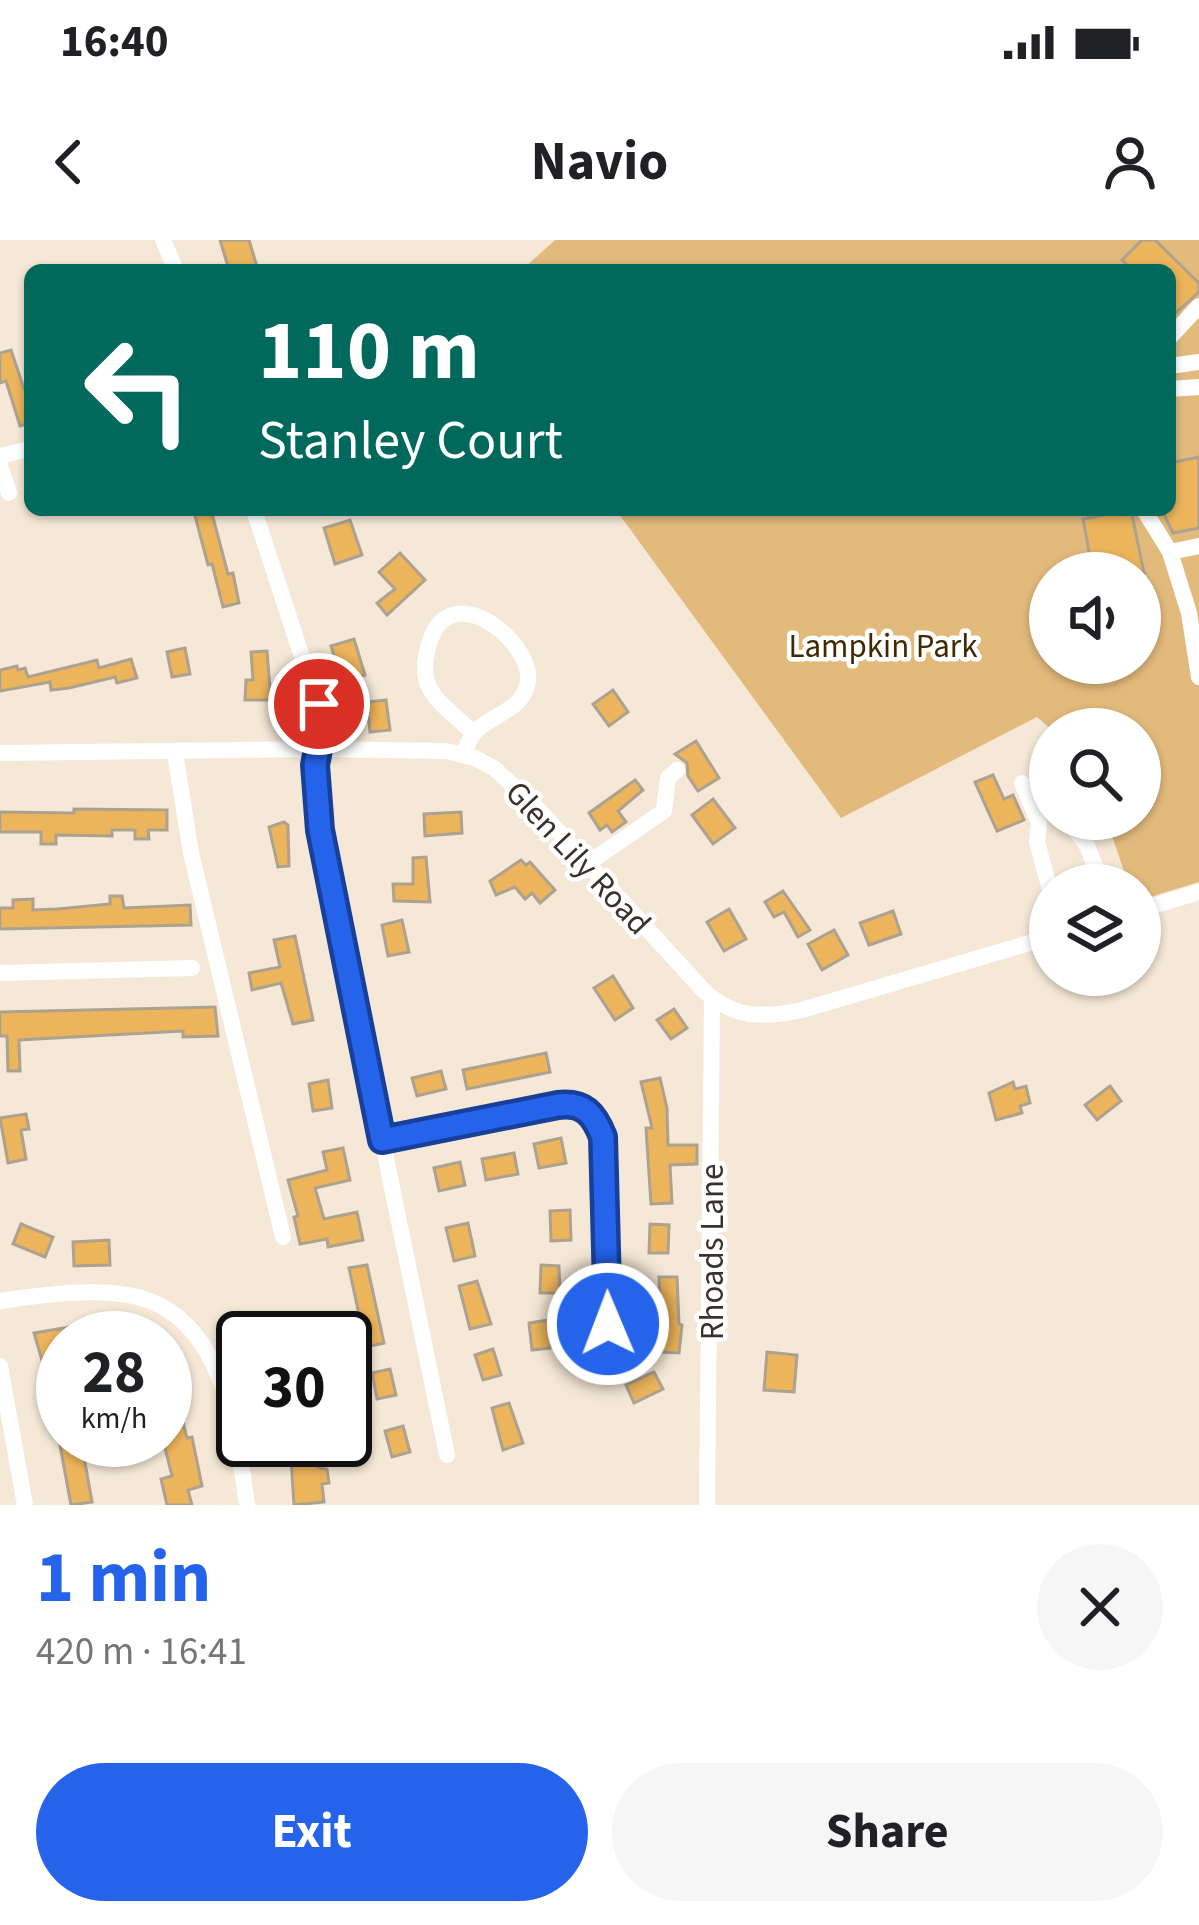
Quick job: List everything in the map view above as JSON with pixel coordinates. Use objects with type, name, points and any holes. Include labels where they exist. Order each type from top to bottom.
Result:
[{"type":"street","points":[[1176,331],[1199,306]]},
{"type":"street","points":[[0,466],[9,493]]},
{"type":"street","points":[[256,516],[319,704],[323,724],[315,765],[325,862],[447,1455]]},
{"type":"street","points":[[1148,516],[1170,552],[1190,613],[1199,676]]},
{"type":"street","points":[[1170,552],[1199,546]]},
{"type":"street","points":[[463,755],[474,734],[515,706],[524,694],[528,672],[518,652],[483,618],[453,613],[434,629],[424,668],[441,703],[474,734]]},
{"type":"street","name":"Glen Lily Road","points":[[0,753],[317,749],[463,755],[494,768],[712,999]]},
{"type":"street","points":[[175,753],[200,895],[283,1237]]},
{"type":"street","points":[[587,864],[664,811],[668,778],[677,770]]},
{"type":"street","points":[[1022,783],[1039,823],[1037,842],[1043,864]]},
{"type":"street","points":[[1161,904],[1199,892]]},
{"type":"street","points":[[712,999],[746,1015],[778,1016],[1029,943]]},
{"type":"street","points":[[0,973],[192,968]]},
{"type":"street","name":"Rhoads Lane","points":[[707,1505],[712,999]]},
{"type":"street","points":[[382,1140],[558,1105],[583,1107],[603,1137],[608,1324]]},
{"type":"street","points":[[0,1300],[122,1295],[154,1303],[181,1320],[202,1343],[216,1370],[247,1505]]},
{"type":"street","points":[[0,1366],[25,1505]]},
{"type":"green space","name":"Lampkin Park","points":[[555,240],[1199,240],[1199,882],[1161,894],[1161,864],[1122,864],[1113,840],[1161,840],[1161,708],[1029,708],[1029,721],[841,818],[620,516],[1176,516],[1176,264],[529,264]]},
{"type":"building","points":[[220,240],[249,240],[256,264],[227,264]]},
{"type":"building","points":[[1142,240],[1155,240],[1199,283],[1199,292],[1176,313],[1176,264],[1126,264],[1122,260]]},
{"type":"building","points":[[11,350],[24,389],[24,425],[20,426],[6,381],[0,383],[0,353]]},
{"type":"building","points":[[1199,457],[1199,528],[1173,533],[1165,516],[1176,516],[1176,462]]},
{"type":"building","points":[[195,516],[213,516],[239,603],[223,607],[212,564],[208,565]]},
{"type":"building","points":[[1132,516],[1140,552],[1089,552],[1083,519]]},
{"type":"building","points":[[350,520],[362,555],[335,564],[324,528]]},
{"type":"building","points":[[400,553],[425,580],[387,615],[377,603],[395,589],[379,572]]},
{"type":"building","points":[[354,639],[365,675],[343,682],[331,646]]},
{"type":"building","points":[[185,648],[190,674],[172,677],[167,652]]},
{"type":"building","points":[[267,651],[271,700],[245,700],[246,680],[253,680],[251,652]]},
{"type":"building","points":[[131,659],[137,678],[117,683],[115,677],[69,688],[51,690],[50,682],[0,691],[0,670],[25,668],[28,677],[97,660],[99,668]]},
{"type":"building","points":[[613,690],[628,712],[609,726],[593,704]]},
{"type":"building","points":[[386,700],[390,730],[370,732],[367,702]]},
{"type":"building","points":[[696,741],[719,778],[698,791],[688,776],[687,763],[675,754]]},
{"type":"building","points":[[993,775],[1004,799],[1013,795],[1024,820],[997,831],[975,782]]},
{"type":"building","points":[[635,780],[643,790],[618,811],[626,822],[612,832],[607,825],[600,830],[589,813]]},
{"type":"building","points":[[713,799],[735,828],[713,844],[692,815]]},
{"type":"building","points":[[74,809],[167,810],[167,830],[148,830],[149,839],[135,839],[135,830],[112,830],[112,836],[56,835],[56,844],[41,844],[41,832],[0,832],[0,812],[74,813]]},
{"type":"building","points":[[461,812],[462,833],[425,836],[424,814]]},
{"type":"building","points":[[288,825],[289,866],[278,867],[269,827]]},
{"type":"building","points":[[426,857],[430,902],[394,901],[393,884],[413,884],[413,858]]},
{"type":"building","points":[[521,860],[526,865],[530,862],[555,890],[540,903],[532,893],[525,899],[515,887],[496,895],[490,881]]},
{"type":"building","points":[[783,891],[810,930],[798,937],[784,912],[774,917],[765,902]]},
{"type":"building","points":[[110,896],[122,896],[124,908],[190,905],[191,925],[0,929],[0,908],[13,908],[13,900],[33,899],[33,910],[110,904]]},
{"type":"building","points":[[729,909],[746,939],[724,951],[707,922]]},
{"type":"building","points":[[893,911],[901,934],[869,945],[860,923]]},
{"type":"building","points":[[402,920],[409,952],[388,956],[382,925]]},
{"type":"building","points":[[834,930],[848,955],[822,970],[808,944]]},
{"type":"building","points":[[295,936],[313,1020],[293,1024],[281,983],[252,990],[249,973],[280,967],[274,940]]},
{"type":"building","points":[[613,976],[633,1008],[615,1020],[594,988]]},
{"type":"building","points":[[215,1007],[218,1036],[183,1037],[183,1031],[19,1040],[20,1071],[8,1071],[7,1036],[0,1036],[0,1012]]},
{"type":"building","points":[[674,1009],[687,1028],[671,1039],[657,1020]]},
{"type":"building","points":[[546,1053],[550,1072],[467,1089],[463,1070]]},
{"type":"building","points":[[441,1071],[446,1089],[417,1096],[412,1078]]},
{"type":"building","points":[[660,1078],[668,1145],[697,1145],[697,1164],[670,1165],[672,1203],[651,1204],[646,1128],[652,1128],[641,1082]]},
{"type":"building","points":[[328,1080],[332,1108],[313,1111],[309,1084]]},
{"type":"building","points":[[1013,1082],[1015,1089],[1026,1086],[1030,1103],[1020,1106],[1022,1113],[996,1120],[989,1093]]},
{"type":"building","points":[[1110,1086],[1121,1101],[1097,1120],[1085,1105]]},
{"type":"building","points":[[26,1114],[29,1129],[21,1130],[26,1159],[8,1163],[0,1118]]},
{"type":"building","points":[[561,1138],[566,1163],[539,1168],[534,1144]]},
{"type":"building","points":[[343,1148],[350,1180],[315,1188],[324,1219],[357,1212],[363,1240],[328,1247],[327,1239],[300,1244],[288,1180],[327,1170],[323,1152]]},
{"type":"building","points":[[514,1153],[518,1174],[486,1180],[482,1159]]},
{"type":"building","points":[[460,1162],[465,1185],[439,1191],[434,1168]]},
{"type":"building","points":[[570,1210],[571,1240],[551,1241],[550,1211]]},
{"type":"building","points":[[468,1223],[475,1256],[454,1261],[446,1228]]},
{"type":"building","points":[[21,1224],[53,1237],[45,1257],[13,1244]]},
{"type":"building","points":[[650,1224],[669,1225],[668,1253],[649,1253]]},
{"type":"building","points":[[109,1240],[110,1265],[74,1266],[73,1242]]},
{"type":"building","points":[[367,1265],[384,1343],[372,1346],[372,1311],[358,1311],[349,1268]]},
{"type":"building","points":[[541,1265],[559,1266],[560,1293],[540,1293]]},
{"type":"building","points":[[659,1277],[677,1277],[682,1325],[679,1353],[661,1352],[665,1306],[660,1306]]},
{"type":"building","points":[[477,1281],[491,1324],[470,1329],[459,1286]]},
{"type":"building","points":[[548,1320],[551,1348],[532,1350],[529,1323]]},
{"type":"building","points":[[493,1349],[501,1375],[483,1380],[475,1355]]},
{"type":"building","points":[[767,1352],[797,1355],[794,1392],[764,1390]]},
{"type":"building","points":[[390,1369],[396,1395],[377,1399],[372,1373]]},
{"type":"building","points":[[654,1372],[663,1389],[634,1403],[626,1385]]},
{"type":"building","points":[[509,1403],[523,1443],[503,1450],[492,1408]]},
{"type":"building","points":[[403,1426],[410,1452],[392,1457],[385,1431]]},
{"type":"building","points":[[192,1437],[202,1486],[188,1490],[192,1505],[167,1505],[161,1479],[172,1476],[170,1467],[192,1467]]},
{"type":"building","points":[[64,1467],[86,1467],[92,1502],[71,1505]]},
{"type":"building","points":[[292,1467],[327,1469],[329,1483],[322,1484],[324,1502],[294,1505]]},
{"type":"route","points":[[319,704],[323,724],[315,765],[320,830],[382,1140],[558,1105],[583,1107],[603,1137],[608,1324]]}]
